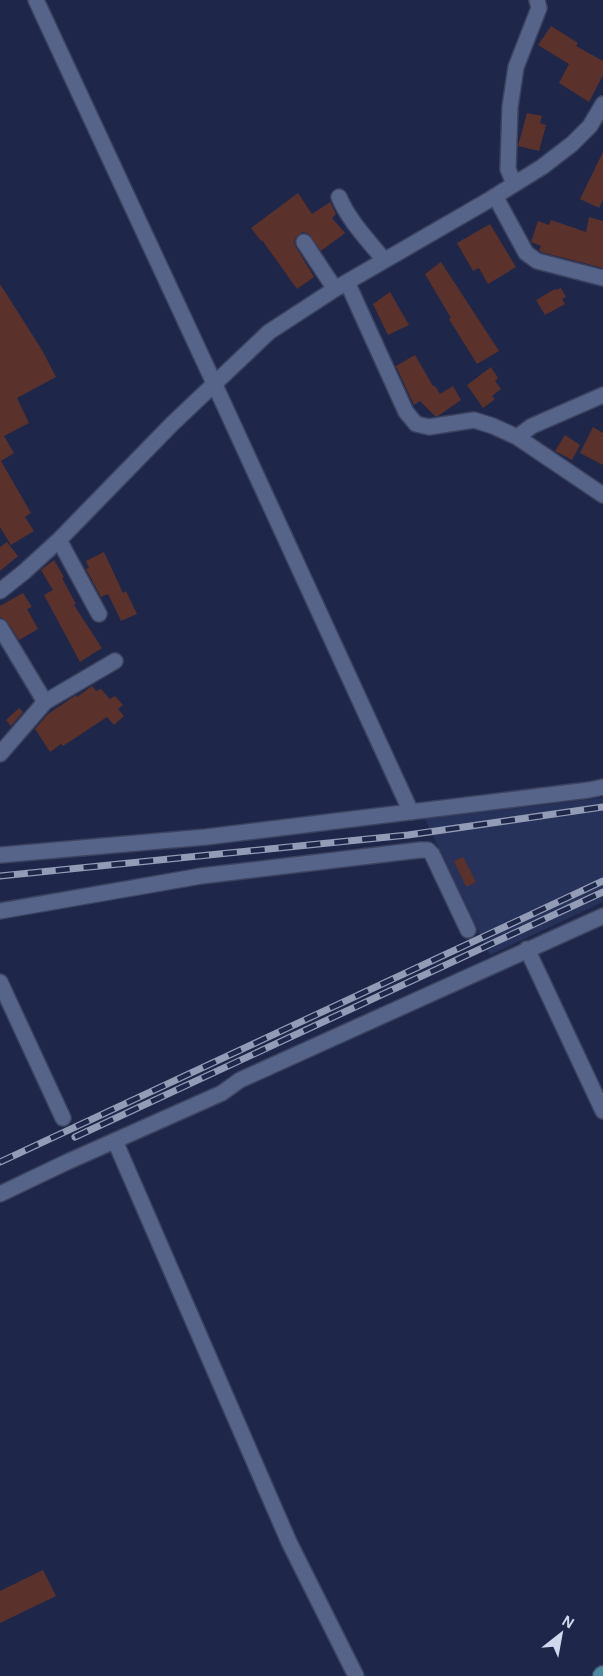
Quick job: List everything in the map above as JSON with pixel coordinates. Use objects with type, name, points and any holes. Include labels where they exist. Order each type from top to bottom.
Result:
[{"type":"street","points":[[36,0],[411,812]]},
{"type":"street","points":[[514,184],[508,169],[510,107],[516,67],[539,8],[537,0]]},
{"type":"street","points":[[0,591],[60,540],[117,479],[269,332],[384,260],[542,167],[598,125],[603,104]]},
{"type":"street","points":[[495,196],[526,253],[537,261],[603,278]]},
{"type":"street","points":[[339,198],[351,220],[384,260]]},
{"type":"street","points":[[304,242],[341,286],[406,411],[416,424],[429,427],[474,420],[493,426],[517,437],[603,495]]},
{"type":"street","points":[[517,437],[532,426],[603,395]]},
{"type":"street","points":[[60,540],[99,614]]},
{"type":"street","points":[[0,627],[45,702]]},
{"type":"street","points":[[0,754],[45,702],[115,661]]},
{"type":"street","points":[[0,855],[206,837],[603,787]]},
{"type":"street","points":[[0,910],[201,876],[428,850],[468,930]]},
{"type":"street","points":[[0,1194],[222,1093],[240,1080],[603,916]]},
{"type":"street","points":[[527,949],[603,1111]]},
{"type":"street","points":[[0,982],[63,1118]]},
{"type":"street","points":[[114,1141],[290,1542],[356,1676]]},
{"type":"shaded area","points":[[603,798],[603,902],[490,955],[425,819]]},
{"type":"building","points":[[551,26],[578,43],[576,46],[603,61],[603,75],[589,102],[559,83],[569,64],[538,45]]},
{"type":"building","points":[[527,113],[542,116],[540,123],[546,125],[539,151],[518,146]]},
{"type":"building","points":[[603,152],[603,200],[599,208],[580,199]]},
{"type":"building","points":[[298,193],[312,214],[330,202],[336,214],[332,218],[345,233],[321,251],[309,234],[303,232],[296,237],[294,242],[296,247],[314,277],[297,289],[251,228]]},
{"type":"building","points":[[589,217],[603,221],[603,268],[541,252],[539,250],[541,246],[531,242],[538,221],[549,225],[551,220],[586,232]]},
{"type":"building","points":[[490,224],[516,267],[488,284],[479,268],[473,271],[457,243]]},
{"type":"building","points":[[441,262],[499,351],[477,364],[425,274]]},
{"type":"building","points":[[0,284],[42,350],[56,377],[17,398],[29,423],[4,436],[14,453],[1,461],[31,513],[25,517],[34,531],[11,545],[0,527]]},
{"type":"building","points":[[561,288],[566,297],[562,299],[565,304],[545,315],[536,300]]},
{"type":"building","points":[[390,292],[409,325],[388,335],[373,304]]},
{"type":"building","points":[[415,355],[440,394],[453,386],[461,400],[438,416],[435,416],[420,401],[414,405],[396,366]]},
{"type":"building","points":[[491,367],[498,378],[495,381],[501,389],[492,396],[495,399],[483,408],[467,385]]},
{"type":"building","points":[[593,427],[603,433],[603,465],[580,453]]},
{"type":"building","points":[[565,435],[580,445],[572,460],[555,451]]},
{"type":"building","points":[[7,542],[18,556],[0,571],[0,547]]},
{"type":"building","points":[[104,552],[123,593],[126,591],[137,614],[121,621],[108,594],[101,597],[86,569],[89,568],[86,561]]},
{"type":"building","points":[[54,560],[76,604],[74,605],[102,648],[80,662],[44,595],[53,590],[41,570]]},
{"type":"building","points":[[23,593],[32,607],[27,609],[38,629],[19,640],[7,621],[0,617],[0,606]]},
{"type":"building","points":[[92,686],[96,691],[101,689],[110,699],[115,696],[123,705],[118,709],[124,716],[114,725],[107,717],[50,752],[35,729],[48,714]]},
{"type":"building","points":[[19,708],[23,712],[11,726],[6,720]]},
{"type":"building","points":[[463,857],[476,882],[466,887],[454,861]]},
{"type":"building","points":[[43,1570],[56,1596],[0,1623],[0,1591]]},
{"type":"railway","points":[[0,876],[408,835],[603,807]]},
{"type":"railway","points":[[0,1162],[603,881]]},
{"type":"railway","points":[[75,1137],[603,892]]}]
